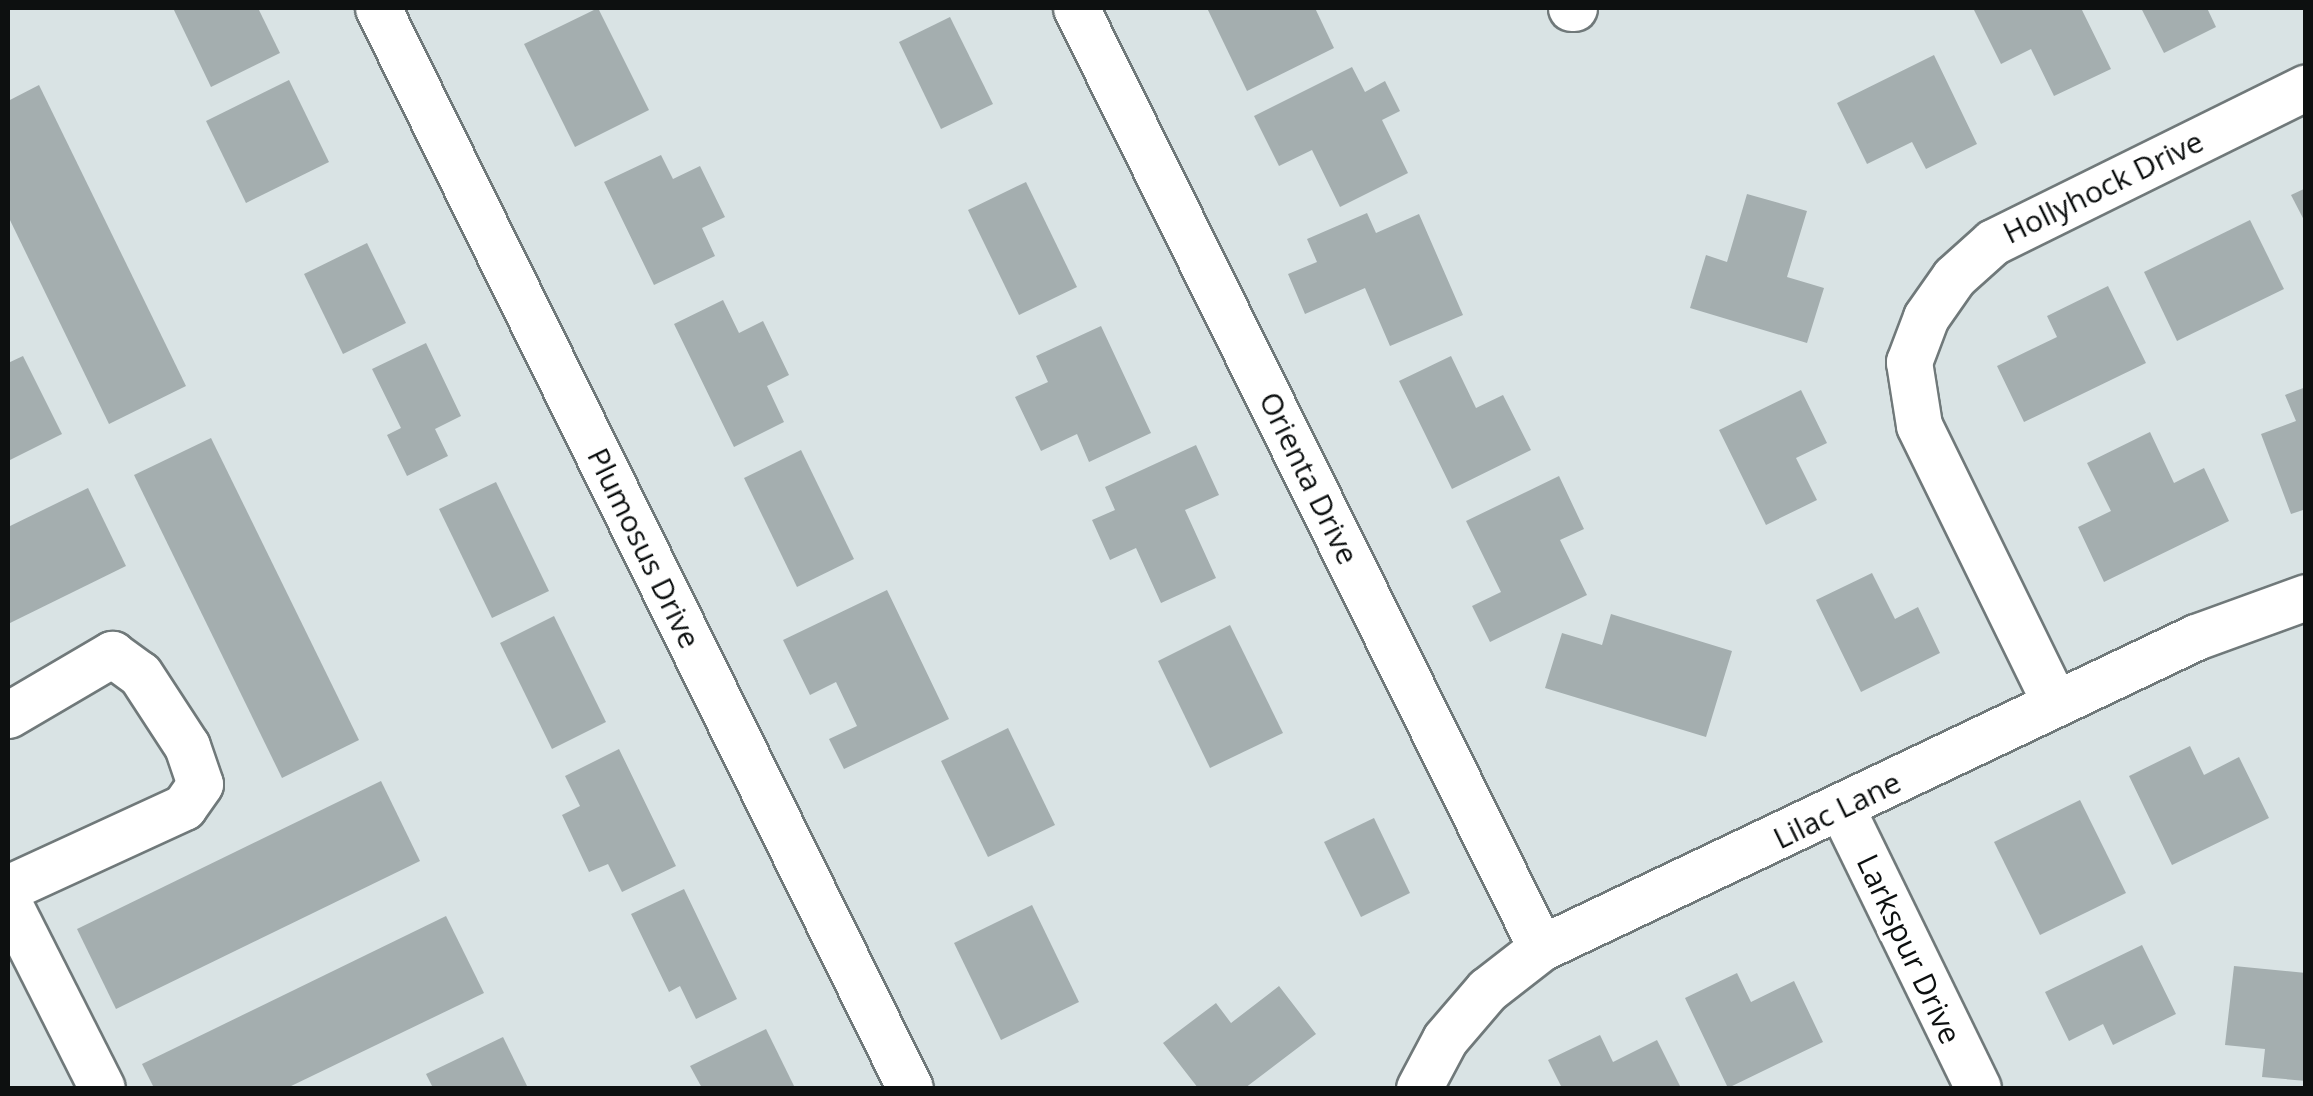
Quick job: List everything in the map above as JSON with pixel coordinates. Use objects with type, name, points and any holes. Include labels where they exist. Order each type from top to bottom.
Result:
[{"type":"street","name":"Plumosus Drive","points":[[378,8],[910,1088]]},
{"type":"street","name":"Orienta Drive","points":[[1076,8],[1541,948]]},
{"type":"street","name":"Hollyhock Drive","points":[[2056,703],[1919,425],[1909,362],[1926,317],[1954,277],[1993,242],[2306,87]]},
{"type":"street","name":"Lilac Lane","points":[[1419,1088],[1445,1040],[1486,990],[1541,948],[1842,809],[2196,637],[2306,597]]},
{"type":"street","points":[[8,715],[112,654],[140,674],[187,746],[200,784],[184,807],[8,888]]},
{"type":"street","name":"Larkspur Drive","points":[[1842,809],[1978,1088]]},
{"type":"street","points":[[8,902],[102,1088]]},
{"type":"building","points":[[173,8],[258,8],[280,53],[211,87]]},
{"type":"building","points":[[598,8],[649,110],[575,147],[524,44]]},
{"type":"building","points":[[1207,8],[1315,8],[1334,48],[1247,91]]},
{"type":"building","points":[[1973,8],[2081,8],[2111,69],[2054,96],[2031,49],[2001,64]]},
{"type":"building","points":[[2141,8],[2207,8],[2216,27],[2164,53]]},
{"type":"building","points":[[950,17],[993,104],[941,129],[899,42]]},
{"type":"building","points":[[1934,55],[1977,144],[1926,169],[1912,142],[1867,164],[1837,103]]},
{"type":"building","points":[[1352,67],[1365,92],[1385,81],[1400,111],[1382,120],[1408,173],[1340,207],[1312,150],[1279,166],[1254,116]]},
{"type":"building","points":[[289,80],[329,162],[246,203],[206,121]]},
{"type":"building","points":[[39,85],[186,386],[109,424],[8,216],[8,101]]},
{"type":"building","points":[[661,155],[673,179],[700,166],[725,217],[702,228],[715,256],[654,285],[604,182]]},
{"type":"building","points":[[1026,182],[1077,287],[1019,315],[968,210]]},
{"type":"building","points":[[2306,188],[2306,224],[2291,195]]},
{"type":"building","points":[[1747,194],[1807,211],[1787,277],[1824,288],[1807,343],[1690,308],[1706,255],[1727,262]]},
{"type":"building","points":[[1367,213],[1376,233],[1419,214],[1463,315],[1390,346],[1365,288],[1305,314],[1288,274],[1317,262],[1307,239]]},
{"type":"building","points":[[2250,220],[2284,289],[2177,341],[2144,272]]},
{"type":"building","points":[[367,243],[406,323],[343,354],[304,274]]},
{"type":"building","points":[[2108,286],[2146,363],[2024,422],[1997,366],[2057,337],[2047,316]]},
{"type":"building","points":[[723,300],[739,333],[763,321],[789,375],[767,386],[784,422],[734,447],[674,324]]},
{"type":"building","points":[[1101,326],[1151,433],[1089,462],[1077,434],[1041,451],[1015,397],[1048,382],[1036,356]]},
{"type":"building","points":[[426,343],[461,416],[435,429],[448,456],[407,476],[387,435],[401,428],[372,369]]},
{"type":"building","points":[[23,356],[62,434],[8,461],[8,363]]},
{"type":"building","points":[[1451,356],[1476,408],[1503,395],[1531,450],[1452,489],[1399,381]]},
{"type":"building","points":[[2306,387],[2306,509],[2291,514],[2261,434],[2296,421],[2285,395]]},
{"type":"building","points":[[1801,390],[1827,443],[1796,458],[1817,500],[1766,525],[1719,430]]},
{"type":"building","points":[[2150,432],[2174,483],[2204,468],[2229,521],[2104,582],[2078,527],[2111,511],[2087,463]]},
{"type":"building","points":[[211,438],[359,740],[282,778],[134,475]]},
{"type":"building","points":[[1196,445],[1219,495],[1185,510],[1216,578],[1161,603],[1136,548],[1110,560],[1092,520],[1115,510],[1105,487]]},
{"type":"building","points":[[801,450],[854,559],[797,587],[744,478]]},
{"type":"building","points":[[1559,476],[1584,529],[1560,540],[1587,595],[1490,642],[1472,606],[1501,592],[1466,521]]},
{"type":"building","points":[[496,482],[549,591],[492,618],[439,509]]},
{"type":"building","points":[[88,488],[126,566],[8,624],[8,527]]},
{"type":"building","points":[[1872,573],[1895,619],[1918,607],[1940,653],[1861,692],[1816,600]]},
{"type":"building","points":[[887,590],[949,719],[844,769],[829,739],[857,726],[836,682],[810,695],[783,640]]},
{"type":"building","points":[[1611,614],[1732,651],[1706,737],[1545,688],[1562,633],[1602,645]]},
{"type":"building","points":[[554,616],[606,722],[552,749],[500,643]]},
{"type":"building","points":[[1230,625],[1283,733],[1210,768],[1158,661]]},
{"type":"building","points":[[1008,728],[1055,825],[988,857],[941,761]]},
{"type":"building","points":[[2190,746],[2204,775],[2239,757],[2269,818],[2172,865],[2129,776]]},
{"type":"building","points":[[619,749],[676,866],[622,892],[608,864],[589,872],[562,815],[580,806],[565,776]]},
{"type":"building","points":[[381,781],[420,861],[116,1009],[77,929]]},
{"type":"building","points":[[2080,800],[2126,893],[2040,935],[1994,842]]},
{"type":"building","points":[[1374,818],[1410,893],[1361,917],[1324,842]]},
{"type":"building","points":[[684,889],[737,999],[696,1019],[680,986],[669,992],[631,914]]},
{"type":"building","points":[[1032,905],[1079,1002],[1001,1040],[954,943]]},
{"type":"building","points":[[446,916],[484,993],[287,1088],[154,1088],[142,1064]]},
{"type":"building","points":[[2142,945],[2176,1014],[2113,1045],[2103,1024],[2069,1041],[2045,992]]},
{"type":"building","points":[[2234,966],[2306,973],[2306,1081],[2262,1077],[2265,1049],[2225,1045]]},
{"type":"building","points":[[1737,973],[1751,1002],[1794,981],[1823,1042],[1728,1088],[1685,998]]},
{"type":"building","points":[[1279,986],[1316,1034],[1245,1088],[1198,1088],[1163,1043],[1216,1003],[1231,1023]]},
{"type":"building","points":[[766,1029],[795,1088],[702,1088],[690,1066]]},
{"type":"building","points":[[1600,1035],[1613,1062],[1657,1040],[1681,1088],[1562,1088],[1548,1060]]},
{"type":"building","points":[[503,1037],[528,1088],[433,1088],[426,1074]]}]
